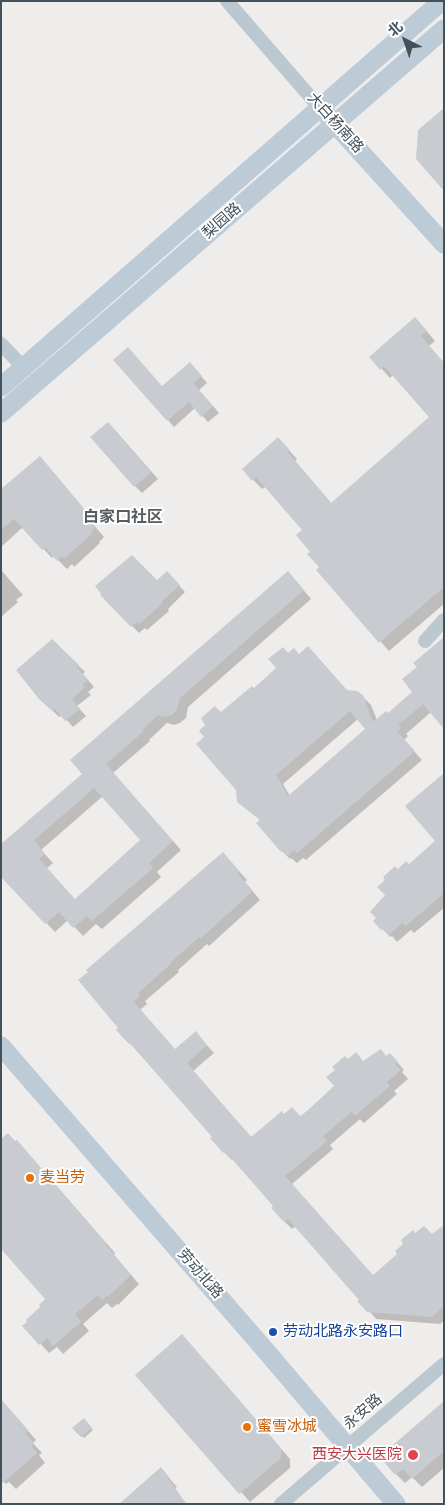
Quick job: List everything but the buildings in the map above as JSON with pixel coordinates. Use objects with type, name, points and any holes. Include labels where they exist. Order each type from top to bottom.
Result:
[{"type":"main road","name":"梨园路","points":[[1,387],[442,1]]},
{"type":"main road","name":"梨园路","points":[[1,414],[444,29]]},
{"type":"main road","name":"大白杨南路","points":[[320,108],[444,244]]},
{"type":"main road","name":"劳动北路","points":[[1,1046],[348,1446],[396,1504]]},
{"type":"street","name":"大白杨南路","points":[[227,1],[320,108]]},
{"type":"street","points":[[1,344],[23,368]]},
{"type":"street","points":[[426,641],[444,620]]},
{"type":"street","name":"永安路","points":[[281,1504],[444,1364]]},
{"type":"place","name":"麦当劳","points":[[30,1178]]},
{"type":"place","name":"劳动北路永安路口","points":[[273,1332]]},
{"type":"place","name":"蜜雪冰城","points":[[247,1427]]},
{"type":"place","name":"西安大兴医院","points":[[413,1455]]},
{"type":"district","name":"白家口社区","points":[[123,518]]}]
